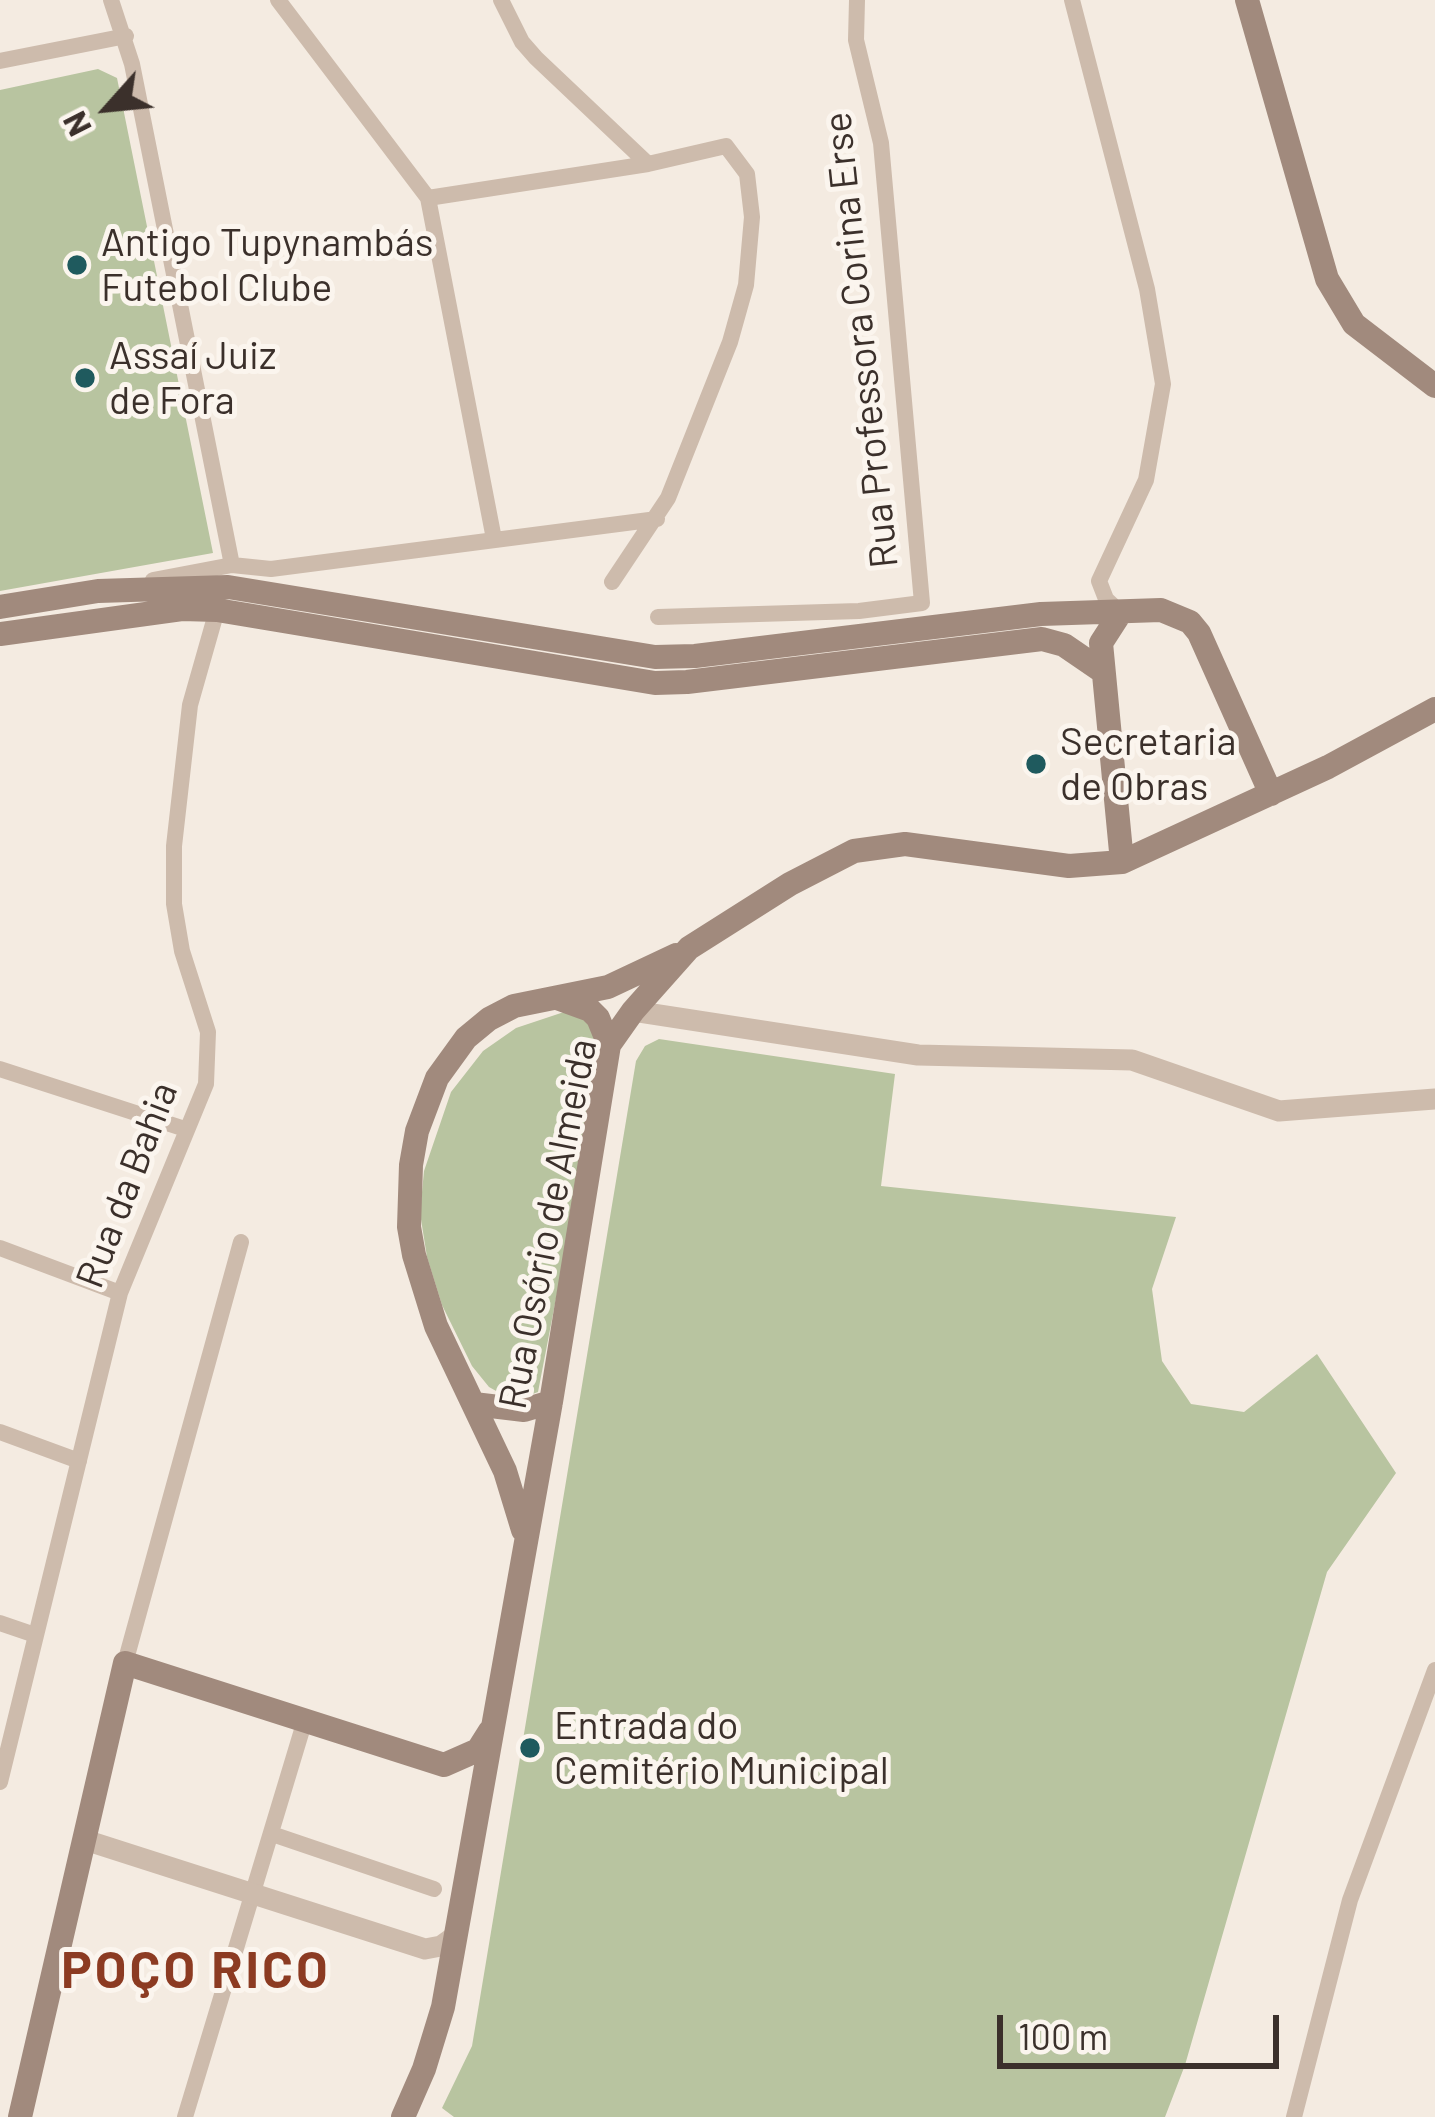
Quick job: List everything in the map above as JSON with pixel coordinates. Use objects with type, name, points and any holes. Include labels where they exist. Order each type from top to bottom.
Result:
[{"type":"main road","points":[[1247,0],[1327,279],[1354,324],[1435,386]]},
{"type":"main road","points":[[0,607],[98,591],[225,587],[632,680],[687,682],[1121,612],[1161,610],[1190,622],[1271,794]]},
{"type":"main road","points":[[0,634],[182,610],[225,587]]},
{"type":"main road","points":[[1121,612],[1101,643],[1122,862]]},
{"type":"main road","points":[[1041,626],[1102,671]]},
{"type":"main road","name":"Rua Osório de Almeida","points":[[403,2117],[435,2038],[455,1936],[608,1055],[633,1010],[689,948],[790,884],[854,851],[905,844],[1070,866],[1122,862],[1407,728],[1435,709]]},
{"type":"main road","points":[[526,1543],[505,1472],[436,1326],[413,1256],[411,1166],[417,1131],[437,1078],[466,1038],[489,1019],[514,1006],[564,1000],[608,986],[689,948]]},
{"type":"main road","points":[[564,1000],[633,1010]]},
{"type":"main road","points":[[564,1000],[598,1018],[608,1055]]},
{"type":"main road","points":[[474,1404],[524,1410],[551,1402]]},
{"type":"main road","points":[[20,2117],[125,1663],[444,1766],[467,1790],[476,1824]]},
{"type":"main road","points":[[444,1766],[478,1750],[495,1725]]},
{"type":"street","points":[[111,0],[126,37],[225,587],[271,569],[657,519]]},
{"type":"street","points":[[278,0],[428,198],[494,539]]},
{"type":"street","points":[[501,0],[522,42],[536,58],[648,164]]},
{"type":"street","name":"Rua Professora Corina Erse","points":[[658,617],[860,611],[922,603],[881,143],[856,40],[857,0]]},
{"type":"street","points":[[1072,0],[1148,289],[1163,384],[1146,480],[1100,581],[1106,599],[1121,612]]},
{"type":"street","points":[[0,61],[126,37]]},
{"type":"street","points":[[428,198],[648,164],[726,146],[747,174],[752,217],[746,285],[702,422],[657,519],[612,582]]},
{"type":"street","name":"Rua da Bahia","points":[[0,1781],[120,1293],[206,1084],[208,1032],[182,951],[174,846],[190,705],[225,587]]},
{"type":"street","points":[[633,1010],[918,1055],[1132,1060],[1279,1111],[1435,1099]]},
{"type":"street","points":[[608,1055],[619,1040],[650,1021],[671,1015]]},
{"type":"street","points":[[0,1069],[185,1129]]},
{"type":"street","points":[[125,1663],[241,1242]]},
{"type":"street","points":[[0,1249],[120,1293]]},
{"type":"street","points":[[0,1432],[79,1461]]},
{"type":"street","points":[[0,1623],[35,1634]]},
{"type":"street","points":[[1294,2117],[1350,1900],[1435,1670]]},
{"type":"street","points":[[184,2117],[304,1720]]},
{"type":"street","points":[[272,1834],[434,1889]]},
{"type":"street","points":[[85,1840],[425,1949],[455,1936]]},
{"type":"green space","name":"Antigo Tupynambás Futebol Clube","points":[[98,69],[117,78],[213,553],[0,591],[0,90]]},
{"type":"green space","points":[[567,1011],[581,1014],[598,1036],[600,1070],[538,1392],[514,1401],[489,1387],[472,1366],[442,1305],[420,1213],[424,1171],[451,1092],[483,1051],[516,1028]]},
{"type":"green space","points":[[659,1039],[895,1074],[881,1186],[1176,1217],[1152,1289],[1162,1361],[1191,1404],[1244,1412],[1317,1354],[1396,1473],[1327,1572],[1185,2065],[1165,2117],[454,2117],[442,2108],[472,2046],[636,1061],[645,1046]]},
{"type":"place","name":"Antigo Tupynambás Futebol Clube","points":[[77,265]]},
{"type":"place","name":"Assaí Juiz de Fora","points":[[85,378]]},
{"type":"place","name":"Secretaria de Obras","points":[[1036,764]]},
{"type":"place","name":"Entrada do Cemitério Municipal","points":[[530,1748]]},
{"type":"district","name":"POÇO RICO","points":[[196,1971]]}]
